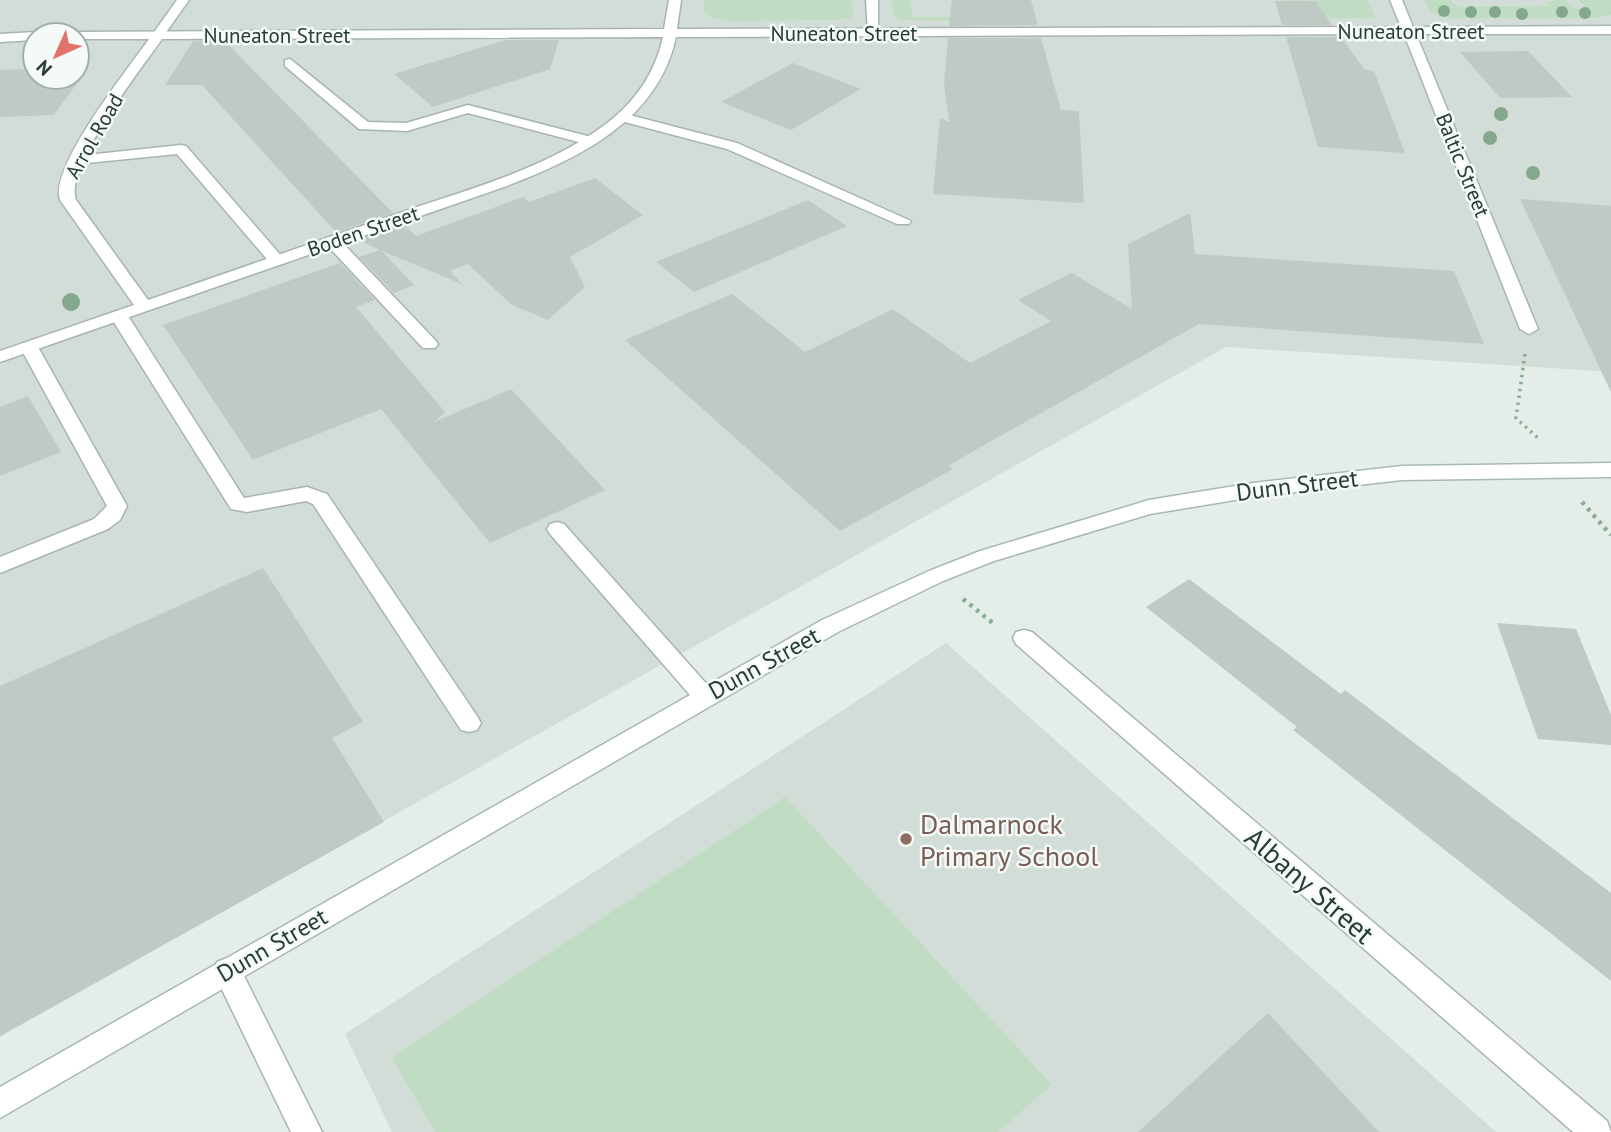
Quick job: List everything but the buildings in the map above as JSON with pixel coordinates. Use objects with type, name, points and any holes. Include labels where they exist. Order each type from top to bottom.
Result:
[{"type":"street","name":"Arrol Road","points":[[144,307],[66,195],[66,182],[90,134],[183,0]]},
{"type":"street","name":"Boden Street","points":[[0,357],[522,176],[590,141],[622,117],[646,93],[654,80],[670,33],[676,0]]},
{"type":"street","points":[[872,0],[874,33]]},
{"type":"street","name":"Baltic Street","points":[[1396,0],[1529,329]]},
{"type":"street","name":"Nuneaton Street","points":[[91,35],[1611,30]]},
{"type":"street","points":[[0,38],[21,37]]},
{"type":"street","points":[[290,63],[364,126],[407,127],[468,109],[590,141]]},
{"type":"street","points":[[622,117],[723,143],[903,221]]},
{"type":"street","points":[[77,160],[183,150],[277,261]]},
{"type":"street","points":[[332,241],[429,344]]},
{"type":"street","points":[[119,316],[238,504],[247,505],[307,494],[320,499],[469,723]]},
{"type":"street","points":[[0,565],[101,524],[113,514],[117,506],[29,347]]},
{"type":"street","name":"Dunn Street","points":[[0,1103],[704,696],[830,626],[936,576],[988,556],[1097,521],[1149,507],[1199,498],[1402,473],[1611,470]]},
{"type":"street","points":[[557,529],[704,696]]},
{"type":"street","name":"Albany Street","points":[[1024,638],[1596,1132]]},
{"type":"street","points":[[227,971],[307,1132]]},
{"type":"path","points":[[936,576],[993,624],[1024,638]]},
{"type":"shaded area","points":[[0,0],[1611,0],[1611,372],[1226,347],[0,1037]]},
{"type":"shaded area","name":"Dalmarnock Primary School","points":[[946,643],[1496,1132],[392,1132],[345,1034]]},
{"type":"green space","points":[[704,0],[852,0],[853,13],[850,18],[839,20],[728,21],[712,18],[704,11]]},
{"type":"green space","points":[[892,0],[910,0],[913,17],[970,17],[969,21],[901,20],[894,16]]},
{"type":"green space","points":[[1284,0],[1306,0],[1309,5],[1317,5],[1314,0],[1368,0],[1375,18],[1326,18],[1293,14]]},
{"type":"green space","points":[[1424,0],[1450,0],[1455,5],[1464,7],[1546,6],[1550,5],[1547,1],[1566,0],[1574,9],[1587,9],[1579,0],[1611,0],[1611,15],[1590,18],[1449,18],[1431,12]]},
{"type":"green space","points":[[785,797],[1052,1085],[998,1132],[435,1132],[392,1058]]},
{"type":"place","name":"Dalmarnock Primary School","points":[[906,839]]}]
